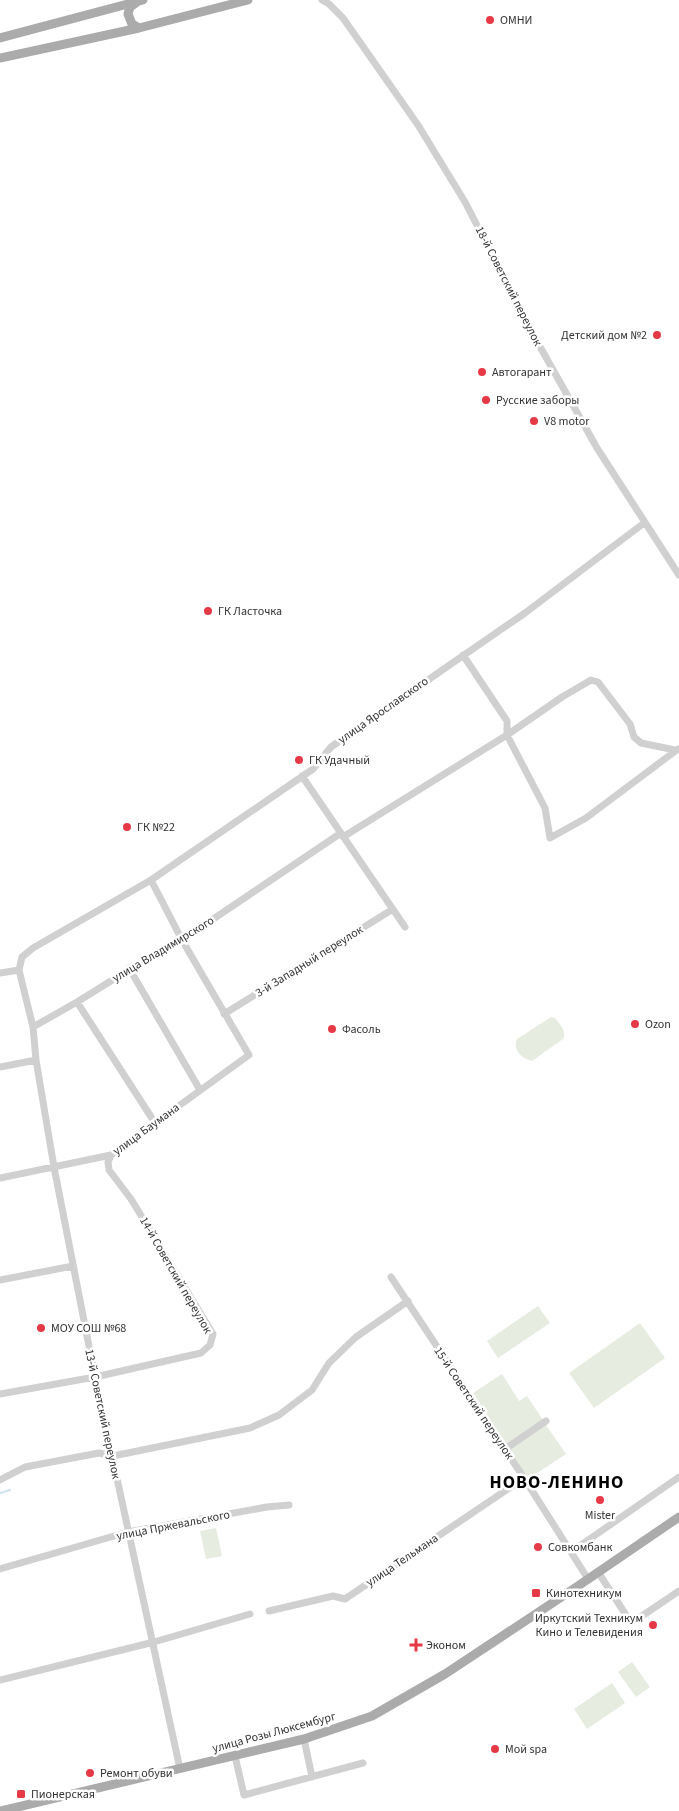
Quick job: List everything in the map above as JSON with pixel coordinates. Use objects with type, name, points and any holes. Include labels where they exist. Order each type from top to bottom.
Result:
[{"type":"main road","points":[[0,58],[138,28],[248,0]]},
{"type":"main road","points":[[138,28],[132,24],[128,14],[130,7],[140,1]]},
{"type":"main road","points":[[0,38],[140,1]]},
{"type":"main road","name":"улица Розы Люксембург","points":[[1,1811],[304,1739],[372,1716],[425,1686],[679,1517]]},
{"type":"street","name":"18-й Советский переулок","points":[[322,0],[328,2],[344,18],[418,125],[465,202],[534,336],[597,448],[679,575]]},
{"type":"street","name":"улица Ярославского","points":[[19,970],[22,957],[33,948],[151,880],[313,769],[331,746],[526,613],[644,523]]},
{"type":"street","points":[[463,655],[507,721],[507,735],[545,808],[550,838],[586,818],[677,749]]},
{"type":"street","name":"улица Владимирского","points":[[33,1028],[129,968],[172,943],[182,940],[342,835],[507,735],[591,680],[598,682],[630,724],[634,737],[641,743],[677,749]]},
{"type":"street","points":[[302,776],[405,926]]},
{"type":"street","points":[[151,880],[224,1014]]},
{"type":"street","name":"3-й Западный переулок","points":[[224,1014],[393,909]]},
{"type":"street","points":[[129,968],[200,1090]]},
{"type":"street","points":[[0,973],[19,970]]},
{"type":"street","name":"13-й Советский переулок","points":[[19,970],[33,1028],[36,1060],[54,1167],[95,1377],[154,1642],[180,1769]]},
{"type":"street","points":[[77,1002],[155,1123]]},
{"type":"street","name":"улица Баумана","points":[[0,1178],[111,1155],[249,1055],[224,1014]]},
{"type":"street","points":[[0,1067],[36,1060]]},
{"type":"street","name":"14-й Советский переулок","points":[[95,1377],[200,1353],[210,1345],[213,1334],[131,1199],[109,1170],[108,1162],[111,1155]]},
{"type":"street","points":[[0,1280],[73,1266]]},
{"type":"street","name":"15-й Советский переулок","points":[[391,1277],[524,1478],[588,1579]]},
{"type":"street","points":[[0,1480],[25,1467],[99,1453],[113,1456],[250,1428],[279,1415],[312,1390],[329,1363],[356,1337],[408,1301]]},
{"type":"street","points":[[0,1394],[95,1377]]},
{"type":"street","points":[[504,1449],[546,1421]]},
{"type":"street","points":[[571,1552],[679,1477]]},
{"type":"street","name":"улица Тельмана","points":[[269,1610],[333,1596],[345,1599],[524,1478]]},
{"type":"street","name":"улица Пржевальского","points":[[0,1569],[128,1532],[267,1507],[289,1505]]},
{"type":"street","points":[[598,1572],[626,1615],[633,1619],[639,1618],[679,1591]]},
{"type":"street","points":[[0,1680],[154,1642],[250,1614]]},
{"type":"street","points":[[304,1739],[312,1777]]},
{"type":"street","points":[[235,1756],[244,1794],[363,1763]]},
{"type":"shaded area","points":[[551,1017],[555,1018],[562,1028],[564,1033],[563,1039],[532,1061],[522,1056],[516,1047],[517,1039]]},
{"type":"shaded area","points":[[538,1306],[550,1323],[498,1358],[487,1341]]},
{"type":"shaded area","points":[[640,1323],[665,1358],[594,1408],[569,1373]]},
{"type":"shaded area","points":[[502,1374],[519,1401],[527,1396],[543,1420],[506,1444],[473,1393]]},
{"type":"shaded area","points":[[546,1425],[566,1454],[528,1479],[509,1450]]},
{"type":"shaded area","points":[[216,1528],[222,1556],[206,1559],[200,1531]]},
{"type":"shaded area","points":[[632,1662],[650,1687],[636,1697],[618,1672]]},
{"type":"shaded area","points":[[612,1683],[625,1703],[587,1729],[574,1709]]},
{"type":"waterway","points":[[0,1493],[10,1490]]},
{"type":"place","name":"ОМНИ","points":[[490,20]]},
{"type":"place","name":"Детский дом №2","points":[[657,335]]},
{"type":"place","name":"Автогарант","points":[[482,372]]},
{"type":"place","name":"Русские заборы","points":[[486,400]]},
{"type":"place","name":"V8 motor","points":[[534,421]]},
{"type":"place","name":"ГК Ласточка","points":[[208,611]]},
{"type":"place","name":"ГК Удачный","points":[[299,760]]},
{"type":"place","name":"ГК №22","points":[[127,827]]},
{"type":"place","name":"Ozon","points":[[635,1024]]},
{"type":"place","name":"Фасоль","points":[[332,1029]]},
{"type":"place","name":"МОУ СОШ №68","points":[[41,1328]]},
{"type":"place","name":"Mister","points":[[600,1500]]},
{"type":"place","name":"Совкомбанк","points":[[538,1547]]},
{"type":"place","name":"Кинотехникум","points":[[536,1593]]},
{"type":"place","name":"Иркутский Техникум Кино и Телевидения","points":[[653,1625]]},
{"type":"place","name":"Эконом","points":[[416,1645]]},
{"type":"place","name":"Мой spa","points":[[495,1749]]},
{"type":"place","name":"Ремонт обуви","points":[[90,1773]]},
{"type":"place","name":"Пионерская","points":[[21,1794]]},
{"type":"district","name":"НОВО-ЛЕНИНО","points":[[557,1482]]}]
